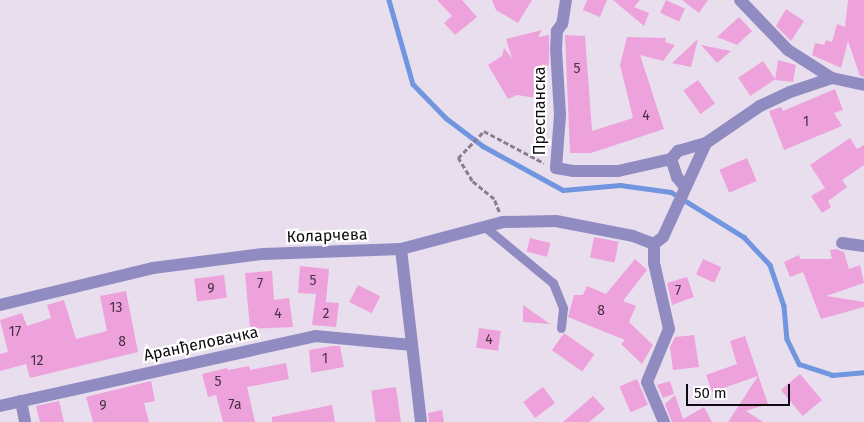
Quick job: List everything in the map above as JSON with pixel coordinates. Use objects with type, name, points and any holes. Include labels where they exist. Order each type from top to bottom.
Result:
[{"type":"street","name":"Преспанска","points":[[566,0],[562,24],[557,31],[560,115],[556,168],[593,172],[618,171],[671,159],[678,150],[706,143]]},
{"type":"street","points":[[740,0],[788,50],[832,78],[864,85]]},
{"type":"street","points":[[664,422],[647,382],[669,329],[654,262],[654,244],[663,237],[706,143],[760,106],[790,92],[832,78]]},
{"type":"street","points":[[671,159],[677,177],[685,188]]},
{"type":"street","name":"Коларчева","points":[[0,305],[153,268],[263,254],[402,250],[503,222],[556,221],[633,236],[654,244]]},
{"type":"street","points":[[842,243],[864,246]]},
{"type":"street","points":[[402,250],[421,422]]},
{"type":"street","name":"Аранђеловачка","points":[[0,406],[315,336],[412,345]]},
{"type":"street","points":[[21,402],[25,422]]},
{"type":"lane","points":[[485,227],[553,284],[563,308],[562,328]]},
{"type":"path","points":[[503,222],[494,199],[472,181],[458,158],[472,146],[484,131],[526,156],[556,168]]},
{"type":"building","points":[[437,0],[462,0],[477,17],[455,35],[444,23],[452,16]]},
{"type":"building","points":[[492,0],[532,0],[518,23],[496,10]]},
{"type":"building","points":[[587,0],[607,0],[600,17],[583,10]]},
{"type":"building","points":[[613,0],[640,0],[634,7],[649,13],[644,26]]},
{"type":"building","points":[[666,0],[685,9],[679,22],[660,13]]},
{"type":"building","points":[[682,0],[708,0],[699,13]]},
{"type":"building","points":[[848,0],[864,0],[864,77],[860,76],[848,41],[841,68],[812,55],[815,43],[824,45],[826,40],[832,42],[837,24],[845,27]]},
{"type":"building","points":[[786,9],[804,21],[791,41],[776,26]]},
{"type":"building","points":[[739,17],[752,31],[737,45],[717,37]]},
{"type":"building","points":[[542,30],[538,37],[549,35],[549,61],[542,99],[517,95],[508,99],[488,65],[502,56],[504,48],[512,58],[506,39]]},
{"type":"building","points":[[565,35],[585,36],[592,131],[633,118],[620,65],[627,37],[666,38],[665,42],[675,45],[663,61],[640,55],[664,129],[591,153],[570,153]]},
{"type":"building","points":[[698,39],[691,67],[672,63]]},
{"type":"building","points":[[701,45],[731,51],[717,63]]},
{"type":"building","points":[[778,60],[796,65],[793,82],[775,80]]},
{"type":"building","points":[[763,61],[775,79],[750,96],[738,78]]},
{"type":"building","points":[[698,80],[715,103],[700,114],[683,91]]},
{"type":"building","points":[[835,89],[843,110],[834,113],[842,126],[784,150],[769,111],[781,107],[783,111]]},
{"type":"building","points":[[850,138],[857,149],[864,145],[864,165],[842,180],[847,187],[828,201],[831,207],[822,213],[811,196],[825,188],[810,165]]},
{"type":"building","points":[[747,158],[757,181],[729,193],[719,170]]},
{"type":"building","points":[[594,237],[619,242],[615,262],[590,258]]},
{"type":"building","points":[[530,238],[550,243],[547,257],[527,252]]},
{"type":"building","points":[[836,249],[844,252],[849,269],[860,265],[864,283],[826,296],[864,302],[864,307],[821,319],[803,272],[790,277],[784,262],[799,255],[800,259],[832,259],[830,250]]},
{"type":"building","points":[[635,259],[647,270],[623,301],[636,306],[629,322],[653,345],[642,364],[621,344],[625,340],[568,317],[574,295],[583,295],[587,286],[606,294]]},
{"type":"building","points":[[703,259],[721,267],[714,283],[696,275]]},
{"type":"building","points":[[300,266],[329,269],[326,302],[339,303],[336,327],[312,325],[316,294],[298,293]]},
{"type":"building","points":[[272,271],[274,300],[289,298],[293,327],[250,329],[245,273]]},
{"type":"building","points":[[224,275],[227,298],[197,301],[194,279]]},
{"type":"building","points":[[687,277],[694,297],[672,305],[667,283]]},
{"type":"building","points":[[358,285],[380,296],[372,313],[349,302]]},
{"type":"building","points":[[126,291],[138,352],[30,378],[26,364],[0,371],[0,354],[8,352],[0,320],[22,313],[27,326],[51,318],[47,305],[64,300],[76,339],[107,331],[100,296]]},
{"type":"building","points":[[523,305],[550,324],[523,322]]},
{"type":"building","points":[[479,328],[501,331],[498,351],[476,348]]},
{"type":"building","points":[[564,333],[594,354],[582,371],[552,350]]},
{"type":"building","points":[[694,335],[699,367],[673,370],[670,347],[675,337]]},
{"type":"building","points":[[745,336],[768,404],[746,411],[763,422],[728,422],[758,376],[712,392],[706,375],[737,364],[730,341]]},
{"type":"building","points":[[340,346],[344,367],[311,373],[309,350]]},
{"type":"building","points":[[286,363],[289,379],[247,387],[255,422],[223,422],[216,395],[208,397],[202,374],[227,368],[228,370],[249,366],[250,370]]},
{"type":"building","points":[[800,374],[822,400],[803,416],[781,390]]},
{"type":"building","points":[[637,379],[648,405],[630,412],[620,386]]},
{"type":"building","points":[[151,381],[155,401],[144,403],[149,422],[93,422],[86,397]]},
{"type":"building","points":[[670,381],[674,394],[663,398],[657,385]]},
{"type":"building","points":[[396,387],[401,422],[376,422],[371,390]]},
{"type":"building","points":[[543,387],[555,403],[535,418],[523,402]]},
{"type":"building","points":[[675,395],[683,419],[704,407],[712,422],[672,422],[665,404]]},
{"type":"building","points":[[593,396],[605,409],[589,422],[563,422]]},
{"type":"building","points":[[59,401],[64,422],[40,422],[36,406]]},
{"type":"building","points":[[332,405],[335,422],[272,422],[272,417]]},
{"type":"building","points":[[442,410],[444,422],[429,422],[428,413]]},
{"type":"waterway","points":[[389,0],[413,84],[446,118],[483,146],[563,190],[620,185],[671,192],[744,237],[770,265],[784,306],[787,339],[799,364],[832,375],[864,372]]}]
